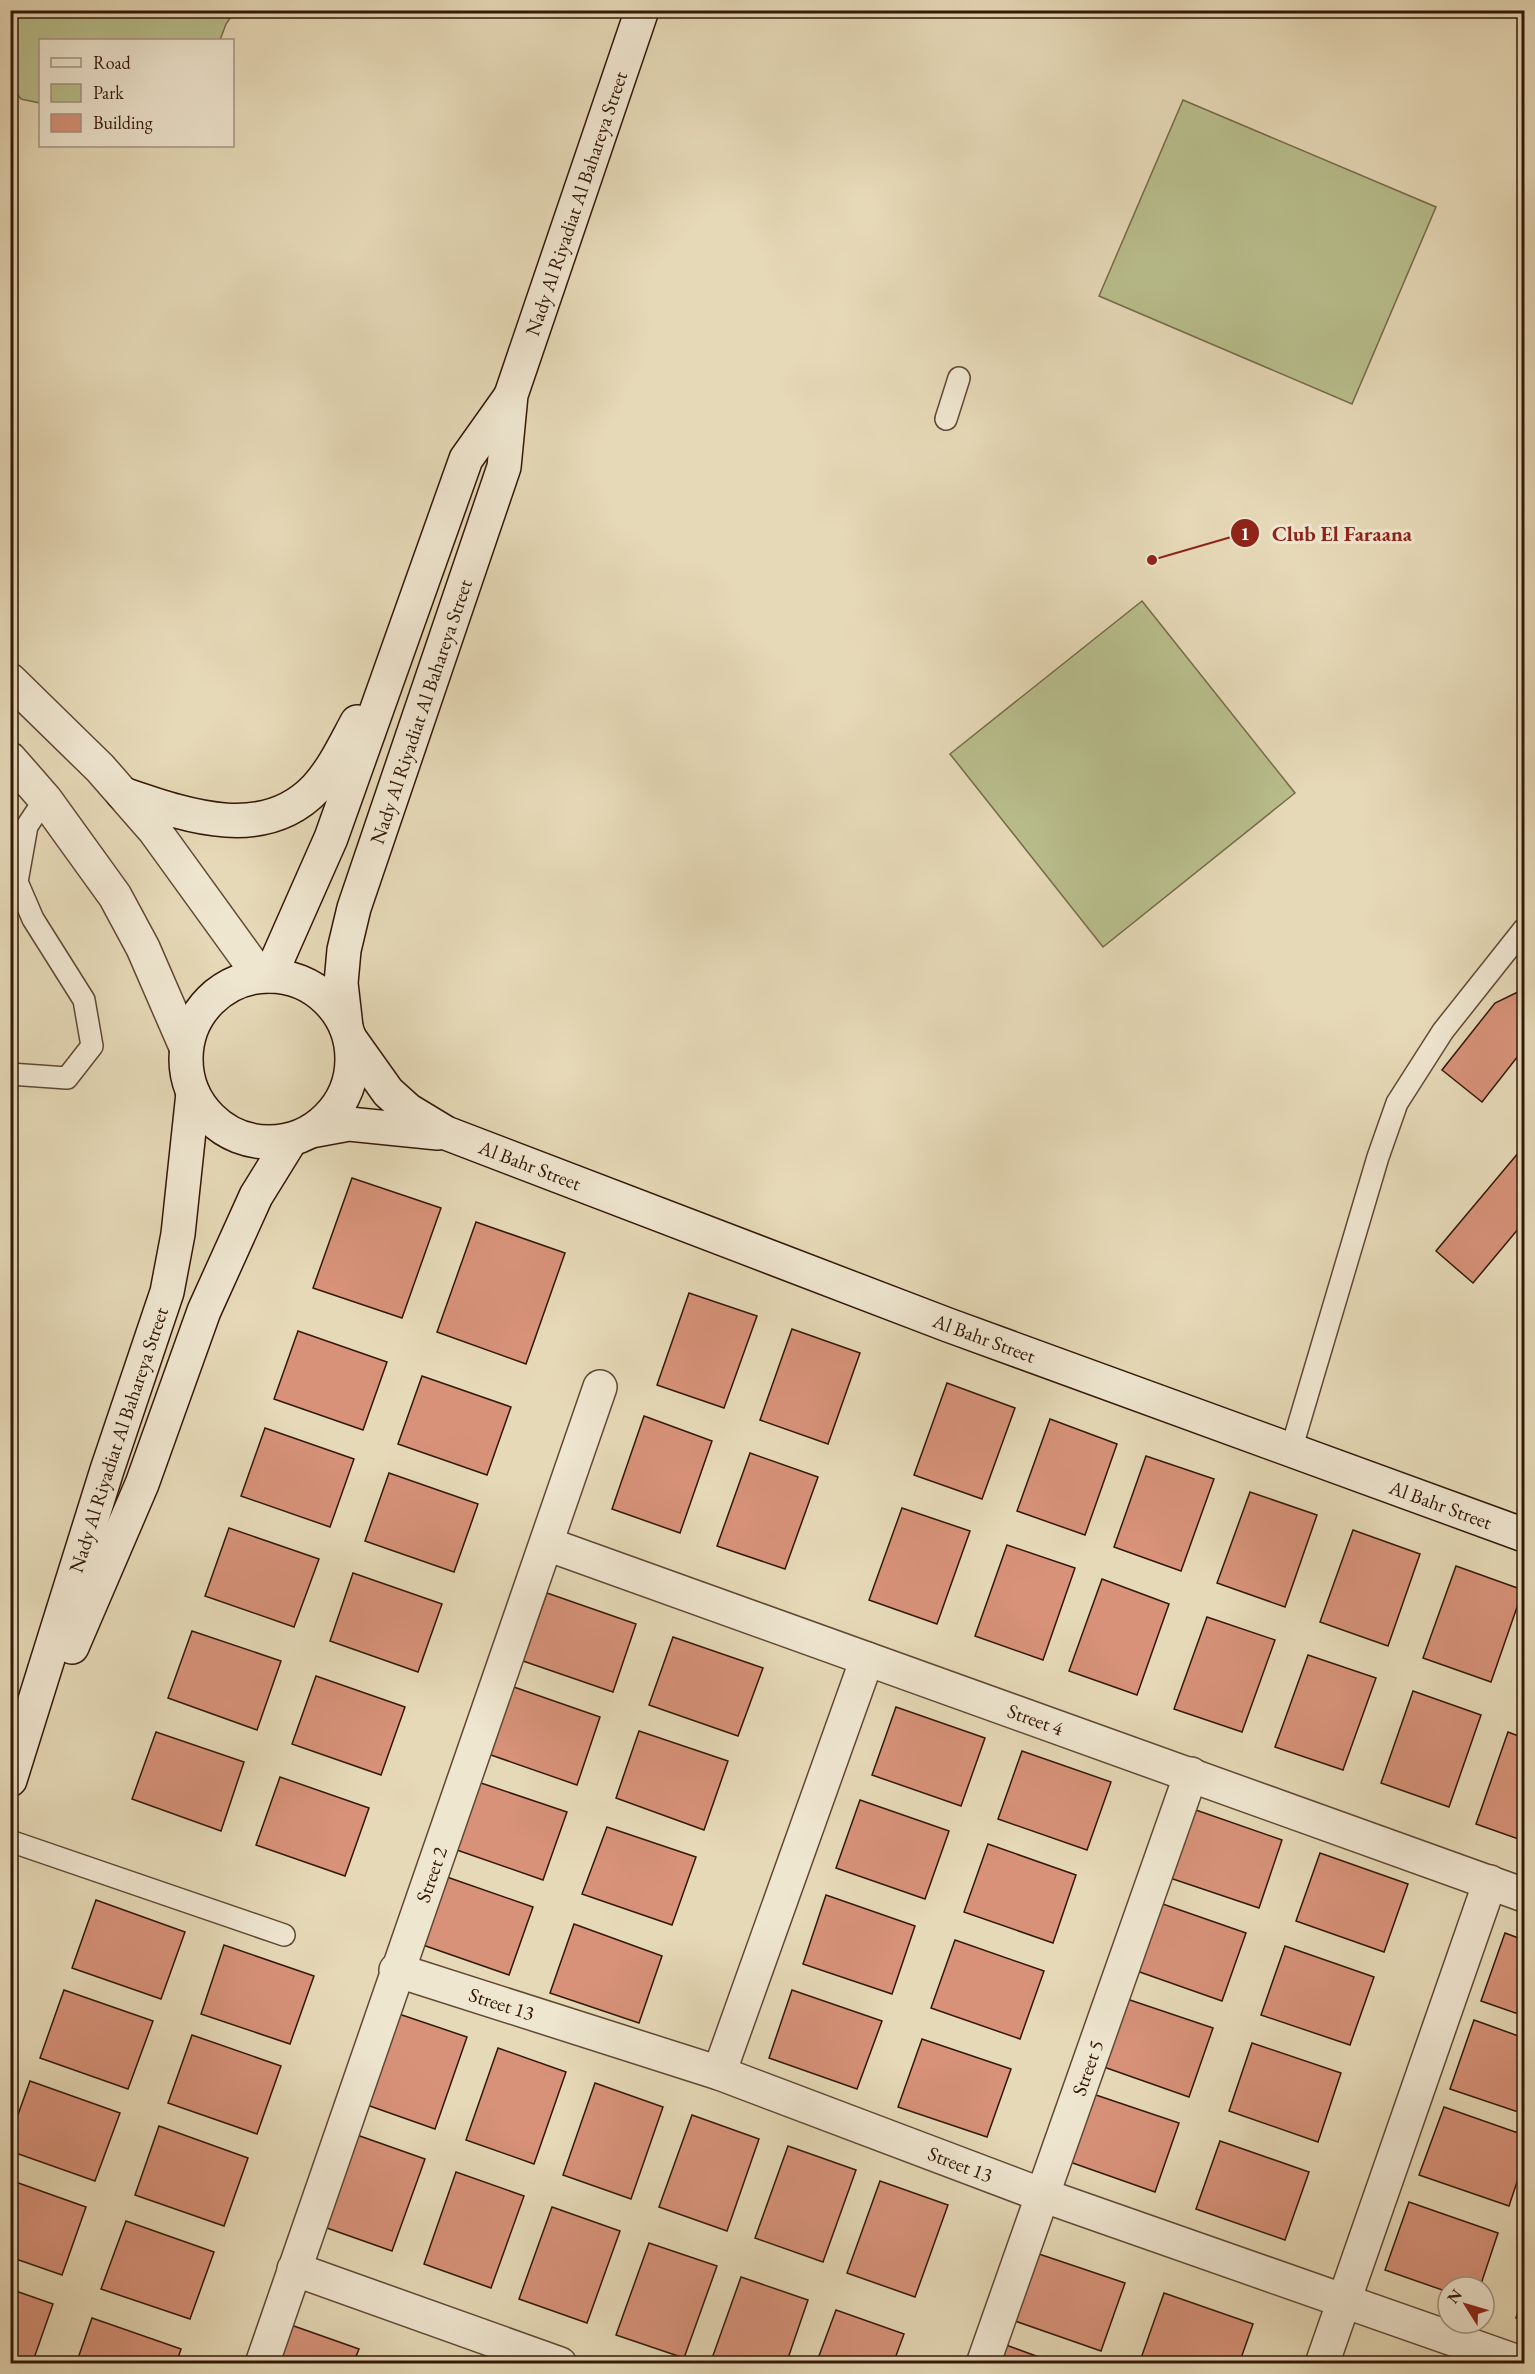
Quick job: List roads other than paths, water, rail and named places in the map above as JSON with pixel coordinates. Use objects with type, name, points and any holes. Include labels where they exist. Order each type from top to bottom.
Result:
[{"type":"street","name":"Nady Al Riyadiat Al Bahareya Street","points":[[349,1034],[341,983],[344,950],[354,908],[504,467],[511,395],[642,10]]},
{"type":"street","name":"Nady Al Riyadiat Al Bahareya Street","points":[[265,976],[331,838],[466,459],[511,395]]},
{"type":"street","points":[[123,794],[182,814],[219,820],[254,821],[286,811],[316,788],[342,751],[400,644]]},
{"type":"street","points":[[10,680],[123,794],[155,831],[265,976]]},
{"type":"street","points":[[10,759],[45,799],[115,896],[143,948],[186,1047],[187,1071],[193,1094],[205,1113],[222,1129],[243,1139],[266,1143],[300,1136],[328,1119],[341,1102],[350,1082],[353,1062],[349,1034],[334,1006],[316,990],[294,979],[265,976],[238,982],[219,992],[198,1017],[186,1047]]},
{"type":"street","name":"Al Bahr Street","points":[[349,1034],[388,1092],[408,1110],[446,1134],[948,1325],[1524,1535]]},
{"type":"street","name":"Nady Al Riyadiat Al Bahareya Street","points":[[10,1780],[104,1481],[167,1292],[178,1234],[193,1094]]},
{"type":"street","name":"Al Bahr Street","points":[[300,1136],[349,1124],[446,1134]]},
{"type":"street","name":"Nady Al Riyadiat Al Bahareya Street","points":[[10,1789],[142,1484],[213,1289],[256,1196],[300,1136]]},
{"type":"street","name":"Street 2","points":[[262,2364],[396,1970],[547,1544],[600,1387]]},
{"type":"street","name":"Street 4","points":[[547,1544],[1524,1894]]},
{"type":"street","points":[[719,2073],[867,1659]]},
{"type":"street","name":"Street 5","points":[[983,2364],[1191,1774]]},
{"type":"street","points":[[1322,2364],[1490,1882]]},
{"type":"street","name":"Street 13","points":[[396,1970],[719,2073],[1042,2195],[1524,2364]]},
{"type":"street","points":[[294,2269],[560,2364]]},
{"type":"lane","points":[[945,419],[958,378]]},
{"type":"lane","points":[[10,1074],[68,1078],[92,1046],[84,1000],[33,919],[17,882],[27,826],[45,799]]},
{"type":"lane","points":[[1291,1450],[1378,1157],[1398,1103],[1443,1031],[1524,929]]},
{"type":"lane","points":[[10,1841],[284,1935]]},
{"type":"place","name":"Club El Faraana","points":[[1152,560]]}]
